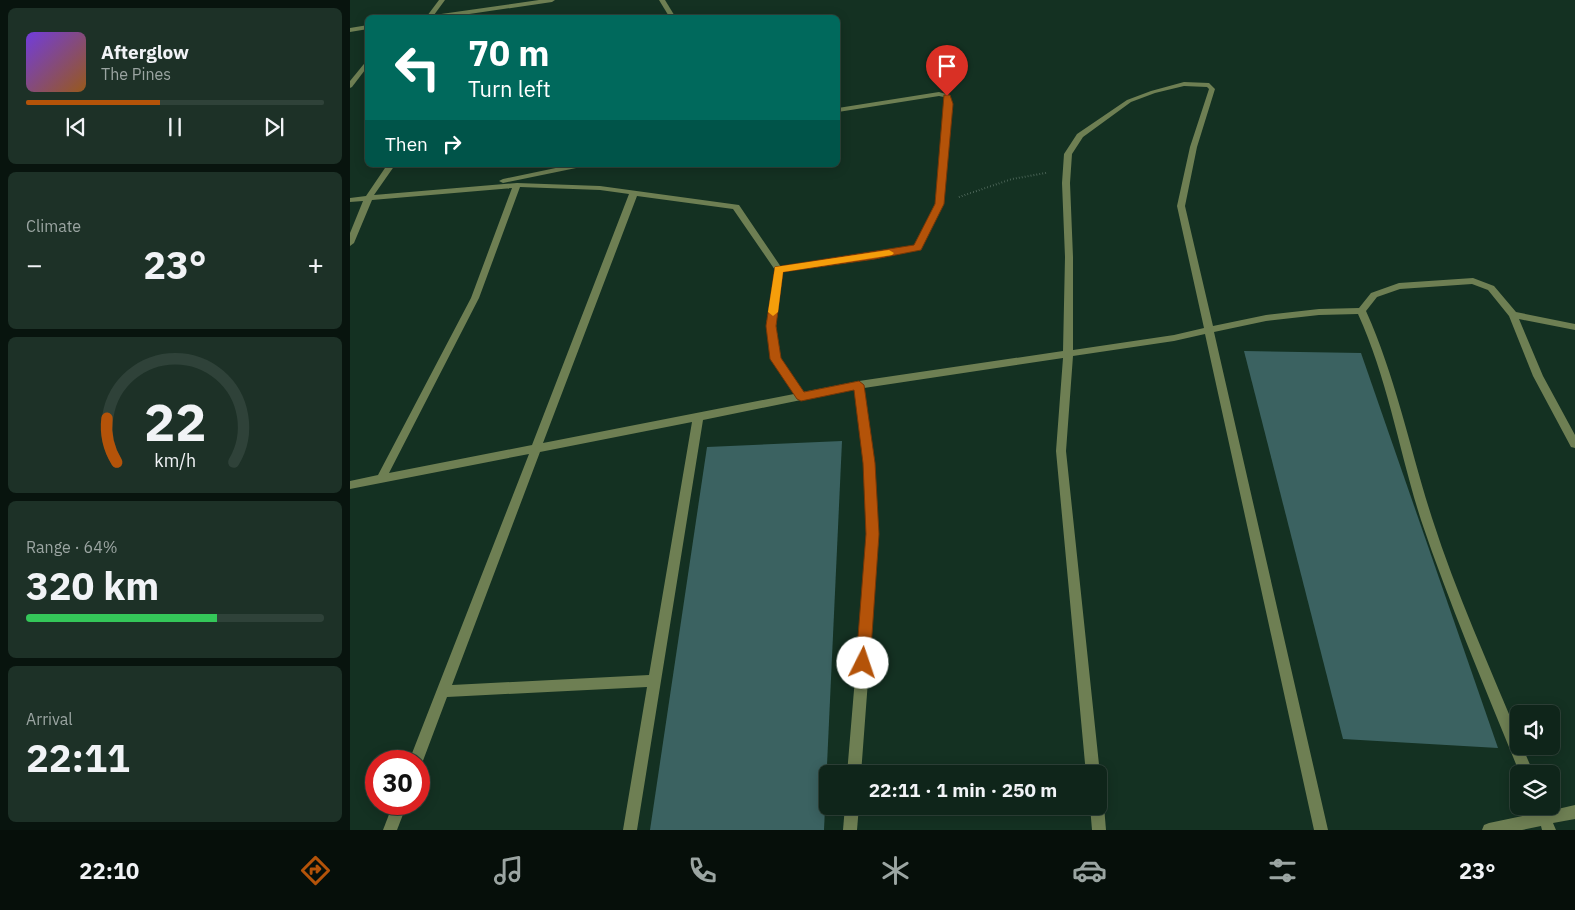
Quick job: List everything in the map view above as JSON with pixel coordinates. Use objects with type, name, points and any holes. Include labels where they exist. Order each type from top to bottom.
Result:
[{"type":"street","points":[[431,15],[442,0]]},
{"type":"street","points":[[442,15],[552,0]]},
{"type":"street","points":[[662,0],[671,15]]},
{"type":"street","points":[[350,30],[365,28]]},
{"type":"street","points":[[350,86],[365,65]]},
{"type":"street","points":[[1092,765],[1061,451],[1068,354],[1068,154],[1080,136],[1129,101],[1184,84],[1209,85],[1212,89],[1205,107],[1187,174],[1181,206],[1321,830]]},
{"type":"street","points":[[779,270],[917,248],[939,204],[949,104],[947,96],[939,94],[840,110]]},
{"type":"street","points":[[350,243],[369,197],[390,167]]},
{"type":"street","points":[[459,190],[571,167]]},
{"type":"street","points":[[350,200],[517,185],[600,188],[736,207],[779,270],[771,326],[776,359],[801,396]]},
{"type":"street","points":[[381,479],[475,298],[517,185]]},
{"type":"street","points":[[420,750],[634,194]]},
{"type":"street","points":[[350,485],[859,385],[1209,331],[1266,318],[1319,312],[1361,311],[1374,295],[1399,286],[1473,281],[1491,288],[1513,315],[1538,376],[1575,444]]},
{"type":"street","points":[[1361,311],[1380,353],[1433,535],[1523,765]]},
{"type":"street","points":[[1513,315],[1575,327]]},
{"type":"street","points":[[855,765],[873,534],[869,463],[859,385]]},
{"type":"street","points":[[630,830],[698,417]]},
{"type":"street","points":[[443,691],[655,681]]},
{"type":"street","points":[[1489,830],[1547,825],[1575,812]]},
{"type":"street","points":[[390,830],[396,815]]},
{"type":"street","points":[[850,830],[851,815]]},
{"type":"street","points":[[1098,815],[1099,830]]},
{"type":"path","points":[[939,204],[1012,179],[1067,170]]},
{"type":"building","points":[[1244,351],[1361,353],[1498,748],[1343,739]]},
{"type":"building","points":[[842,441],[827,765],[819,765],[819,815],[825,815],[824,830],[650,830],[707,447]]},
{"type":"slow traffic","points":[[773,312],[779,270],[889,253]]},
{"type":"route","points":[[863,663],[873,534],[869,463],[859,385],[801,396],[776,359],[771,326],[779,270],[917,248],[939,204],[949,104],[947,96]]}]
